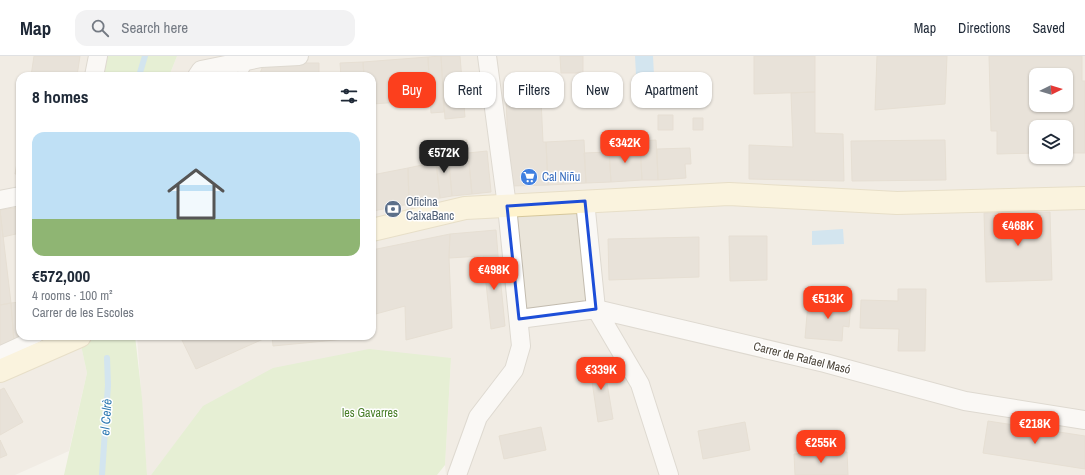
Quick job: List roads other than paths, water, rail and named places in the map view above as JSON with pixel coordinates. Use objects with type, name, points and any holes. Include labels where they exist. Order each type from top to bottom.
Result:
[{"type":"main road","points":[[376,229],[465,208],[729,194],[897,203],[1085,198]]},
{"type":"main road","points":[[0,371],[71,340]]},
{"type":"street","points":[[95,72],[98,56]]},
{"type":"street","points":[[200,72],[201,70],[245,68],[260,58],[299,56]]},
{"type":"street","points":[[457,475],[478,416],[514,370],[521,346],[507,206],[487,56]]},
{"type":"street","points":[[0,200],[16,197]]},
{"type":"street","points":[[585,201],[596,309],[640,384],[669,475]]},
{"type":"street","name":"Carrer de Rafael Masó","points":[[519,319],[596,309],[825,363],[965,401],[1085,420]]},
{"type":"street","points":[[0,353],[28,340]]},
{"type":"water","points":[[635,56],[653,56],[654,72],[636,72]]},
{"type":"water","points":[[843,229],[844,244],[812,245],[812,231]]},
{"type":"waterway","name":"el Celrè","points":[[140,72],[145,56]]},
{"type":"waterway","name":"el Celrè","points":[[102,475],[108,385],[107,358]]},
{"type":"place","name":"Cal Niñu","points":[[529,177]]},
{"type":"place","name":"Oficina CaixaBanc","points":[[393,209]]},
{"type":"park label","name":"les Gavarres","points":[[370,413]]}]
